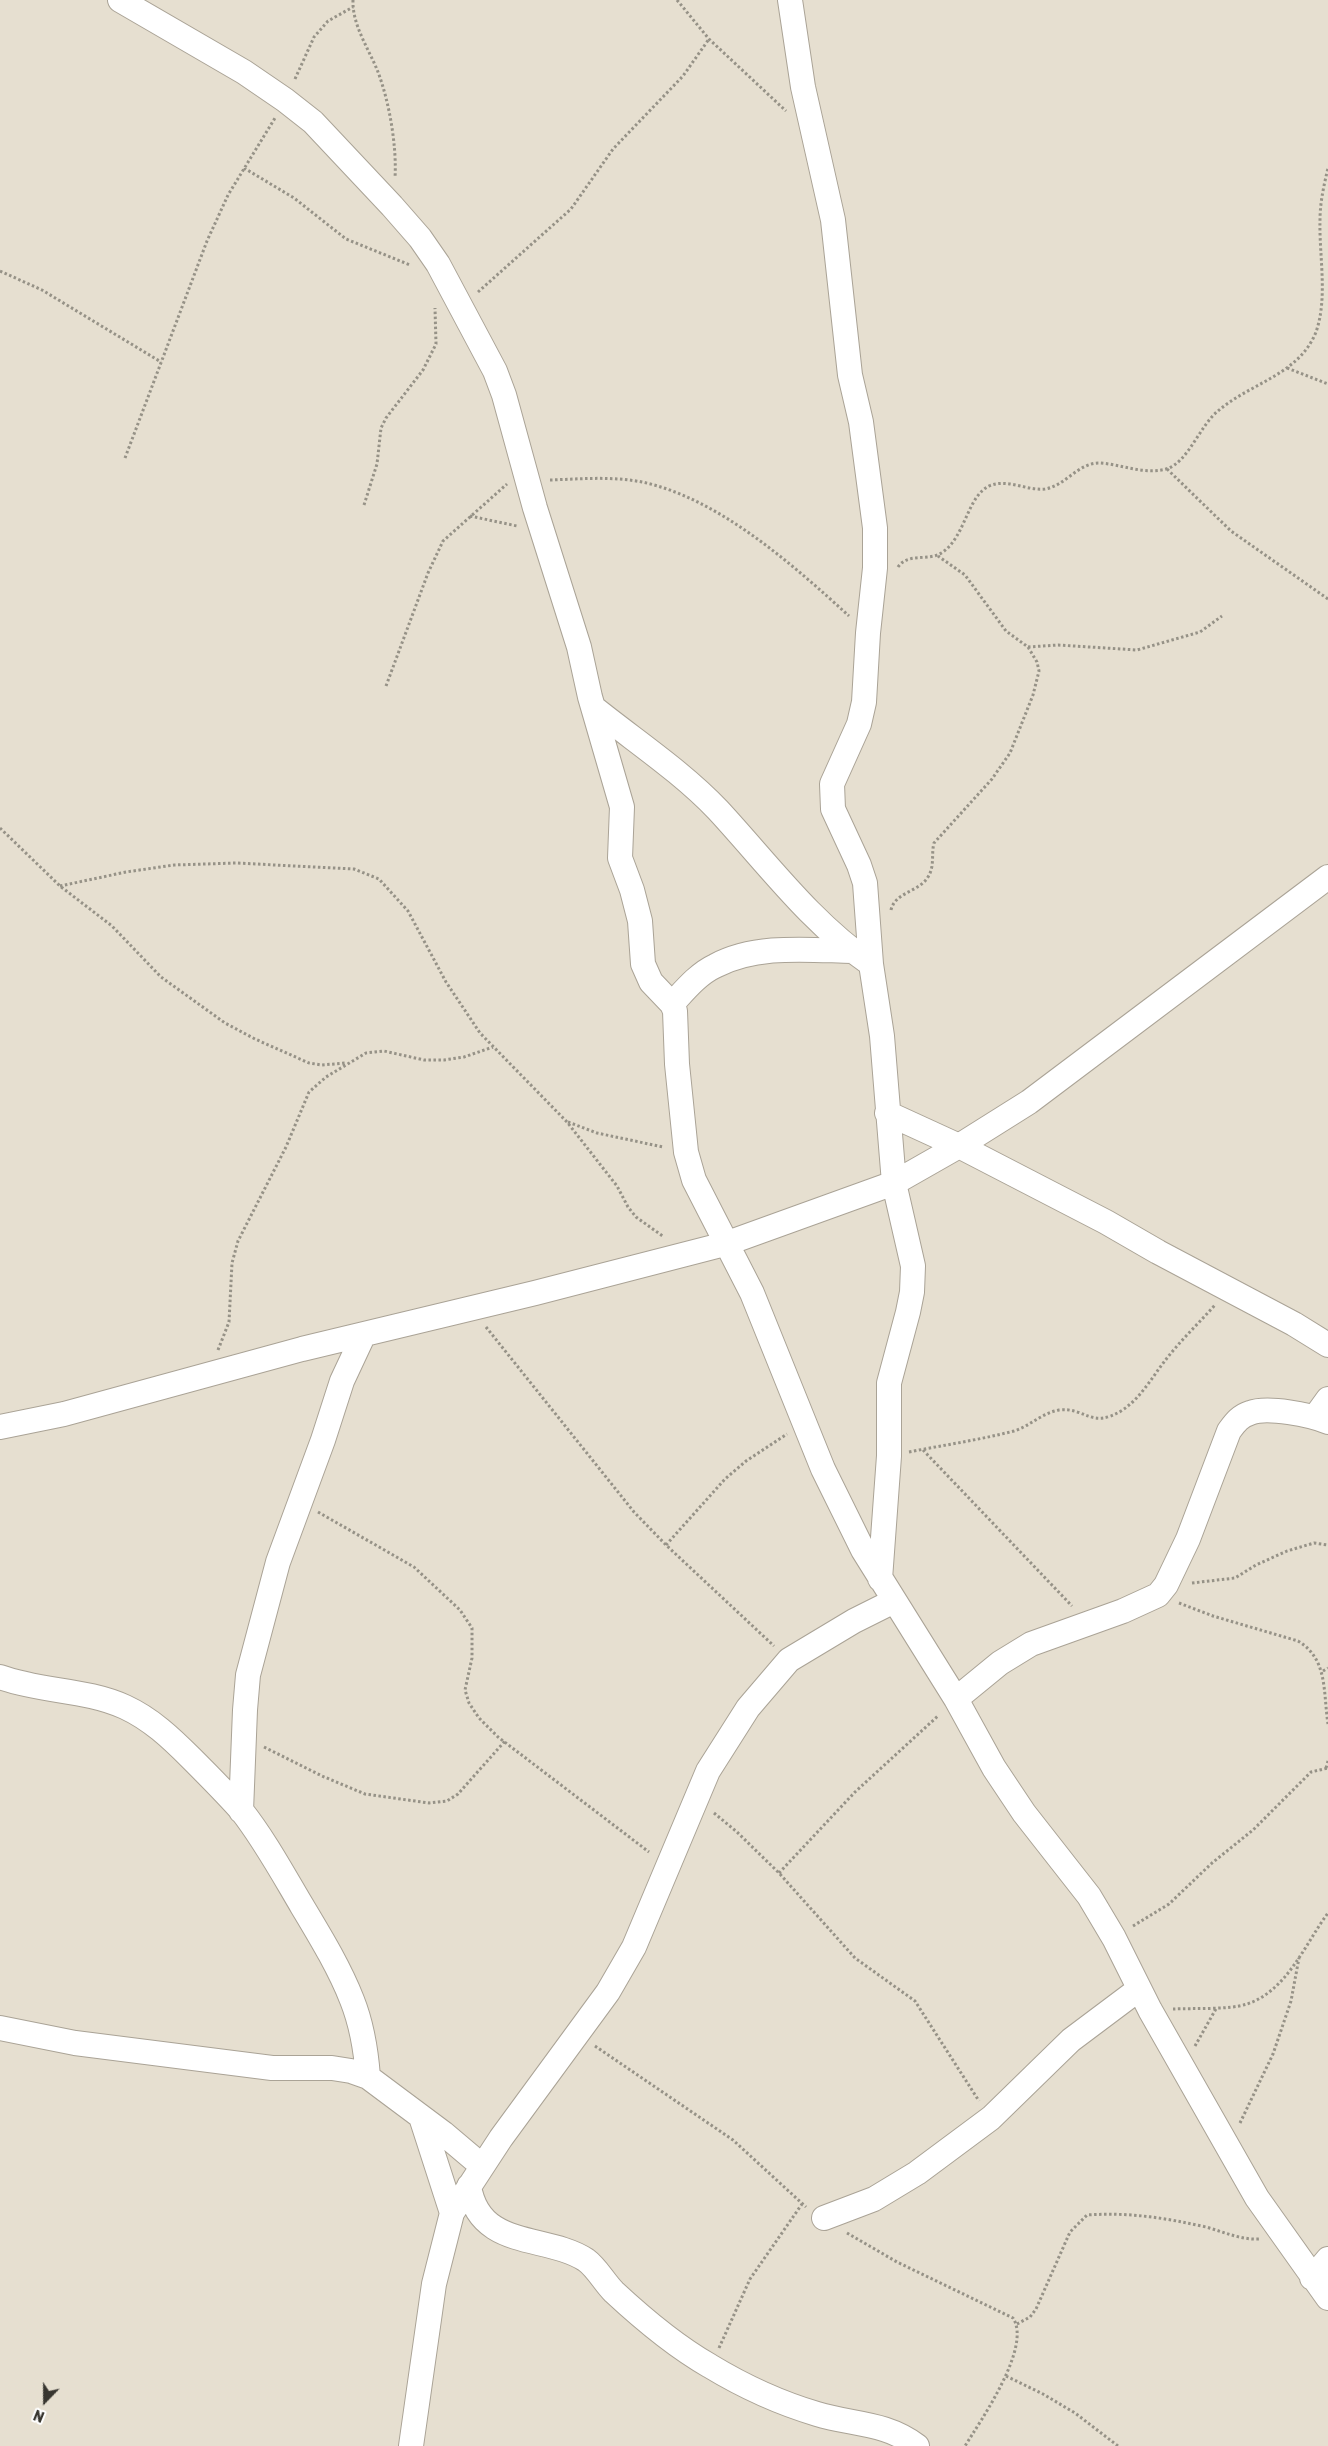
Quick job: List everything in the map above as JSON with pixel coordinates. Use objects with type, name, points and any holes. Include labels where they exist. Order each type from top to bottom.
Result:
[{"type":"street","points":[[120,0],[244,72],[288,102],[332,141],[420,238],[438,264],[495,371],[504,396],[542,532],[579,647],[622,807],[620,858],[632,890],[640,922],[643,964],[651,982],[672,1004],[675,1011],[677,1064],[686,1152],[694,1180],[725,1244],[752,1292],[804,1422],[858,1541],[956,1699],[994,1768],[1024,1813],[1089,1896],[1114,1938],[1150,2010],[1257,2198],[1328,2298]]},
{"type":"street","points":[[790,0],[812,127],[833,220],[850,375],[861,422],[876,528],[875,568],[868,633],[864,702],[861,717],[849,748],[836,771],[832,784],[831,800],[833,809],[859,865],[864,883],[862,958],[882,1036],[894,1183],[913,1266],[912,1292],[908,1312],[889,1383],[889,1456],[880,1579]]},
{"type":"street","points":[[594,708],[678,775],[717,809],[785,887],[862,958]]},
{"type":"street","points":[[0,1427],[64,1414],[364,1334],[471,1309],[725,1244],[894,1183],[959,1146],[1029,1102],[1328,877]]},
{"type":"street","points":[[672,1004],[693,982],[715,966],[744,956],[785,950],[862,958]]},
{"type":"street","points":[[887,1113],[959,1146],[1294,1324],[1328,1345]]},
{"type":"street","points":[[241,1811],[243,1737],[248,1675],[278,1562],[323,1440],[342,1381],[364,1334]]},
{"type":"street","points":[[956,1699],[1000,1663],[1031,1644],[1123,1611],[1162,1590],[1188,1539],[1229,1431],[1238,1419],[1251,1412],[1266,1410],[1324,1412]]},
{"type":"street","points":[[410,2446],[434,2284],[452,2213],[482,2166],[608,1992],[634,1946],[694,1800],[724,1743],[762,1689],[789,1660],[854,1621],[894,1601]]},
{"type":"street","points":[[0,1677],[33,1686],[97,1697],[125,1707],[149,1720],[172,1739],[241,1811],[310,1919],[352,1999],[365,2044],[368,2077]]},
{"type":"street","points":[[824,2218],[874,2199],[897,2185],[991,2118],[1070,2040],[1140,1988]]},
{"type":"street","points":[[0,2028],[75,2043],[272,2068],[332,2068],[351,2071],[368,2077],[482,2166]]},
{"type":"street","points":[[421,2117],[452,2213]]},
{"type":"street","points":[[469,2186],[471,2197],[478,2210],[493,2227],[530,2242],[573,2254],[587,2261],[628,2304],[679,2346],[710,2366],[778,2400],[832,2418],[892,2430],[917,2446]]},
{"type":"street","points":[[1312,2278],[1328,2259]]},
{"type":"path","points":[[353,0],[356,21],[379,74],[390,122],[396,164],[392,206]]},
{"type":"path","points":[[677,0],[709,39],[778,106],[812,127]]},
{"type":"path","points":[[125,458],[207,241],[228,195],[296,91],[296,74],[314,37],[328,21],[353,7]]},
{"type":"path","points":[[461,308],[514,258],[540,238],[571,209],[613,149],[683,76],[709,39]]},
{"type":"path","points":[[244,168],[294,198],[346,239],[414,266]]},
{"type":"path","points":[[896,569],[908,559],[938,556],[949,548],[959,536],[980,491],[991,486],[1004,483],[1045,489],[1056,485],[1087,466],[1097,463],[1136,470],[1167,468],[1176,464],[1187,452],[1209,418],[1223,406],[1288,368],[1308,348],[1316,331],[1322,292],[1321,200],[1328,168]]},
{"type":"path","points":[[0,271],[42,290],[161,362]]},
{"type":"path","points":[[364,504],[377,464],[381,428],[386,418],[423,370],[436,344],[437,331],[434,299]]},
{"type":"path","points":[[1288,368],[1328,384]]},
{"type":"path","points":[[1167,468],[1231,530],[1328,599]]},
{"type":"path","points":[[386,686],[435,556],[448,536],[470,516],[525,474],[595,477],[641,482],[672,490],[714,510],[744,530],[790,565],[868,633]]},
{"type":"path","points":[[470,516],[542,532]]},
{"type":"path","points":[[891,913],[894,902],[924,883],[931,870],[934,843],[992,779],[1010,753],[1020,732],[1037,682],[1037,662],[1028,647],[1006,630],[965,575],[938,556]]},
{"type":"path","points":[[1028,647],[1058,645],[1137,650],[1200,632],[1222,616]]},
{"type":"path","points":[[0,828],[60,886],[112,926],[161,977],[225,1023],[255,1039],[309,1063],[322,1065],[347,1063]]},
{"type":"path","points":[[60,886],[126,872],[174,865],[236,863],[354,869],[368,873],[389,887],[408,910],[446,982],[469,1018],[493,1047],[567,1122],[618,1186],[628,1207],[636,1217],[687,1254]]},
{"type":"path","points":[[211,1374],[229,1322],[232,1263],[238,1241],[286,1147],[309,1092],[326,1077],[366,1053],[384,1051],[424,1060],[444,1060],[464,1057],[493,1047]]},
{"type":"path","points":[[567,1122],[596,1133],[686,1152]]},
{"type":"path","points":[[889,1456],[1017,1430],[1042,1416],[1060,1410],[1073,1411],[1100,1419],[1110,1417],[1122,1410],[1141,1393],[1165,1361],[1229,1289]]},
{"type":"path","points":[[471,1309],[634,1512],[666,1545],[789,1660]]},
{"type":"path","points":[[666,1545],[746,1460],[804,1422]]},
{"type":"path","points":[[923,1450],[1087,1623]]},
{"type":"path","points":[[299,1502],[414,1567],[460,1610],[472,1628],[472,1658],[465,1690],[469,1703],[479,1718],[505,1742],[668,1867]]},
{"type":"path","points":[[1162,1590],[1235,1578],[1256,1565],[1287,1551],[1314,1544],[1328,1545]]},
{"type":"path","points":[[1162,1590],[1213,1616],[1298,1641],[1315,1653],[1323,1670],[1324,1700],[1328,1724]]},
{"type":"path","points":[[1323,1670],[1328,1668]]},
{"type":"path","points":[[779,1873],[855,1792],[956,1699]]},
{"type":"path","points":[[243,1737],[322,1776],[365,1794],[429,1803],[447,1801],[458,1794],[505,1742]]},
{"type":"path","points":[[1114,1938],[1169,1904],[1212,1863],[1253,1830],[1311,1772],[1327,1768],[1328,1761]]},
{"type":"path","points":[[694,1800],[719,1816],[779,1873],[854,1958],[915,2001],[964,2080],[991,2118]]},
{"type":"path","points":[[1150,2010],[1246,2005],[1257,2000],[1274,1988],[1300,1957],[1328,1913]]},
{"type":"path","points":[[1226,2141],[1244,2118],[1273,2054],[1291,2001],[1300,1957]]},
{"type":"path","points":[[1183,2066],[1217,2007]]},
{"type":"path","points":[[710,2366],[750,2279],[802,2204]]},
{"type":"path","points":[[1017,2324],[1030,2317],[1036,2309],[1070,2232],[1087,2215],[1140,2214],[1249,2239],[1282,2235]]},
{"type":"path","points":[[1006,2376],[1043,2394],[1075,2413],[1118,2446]]}]
